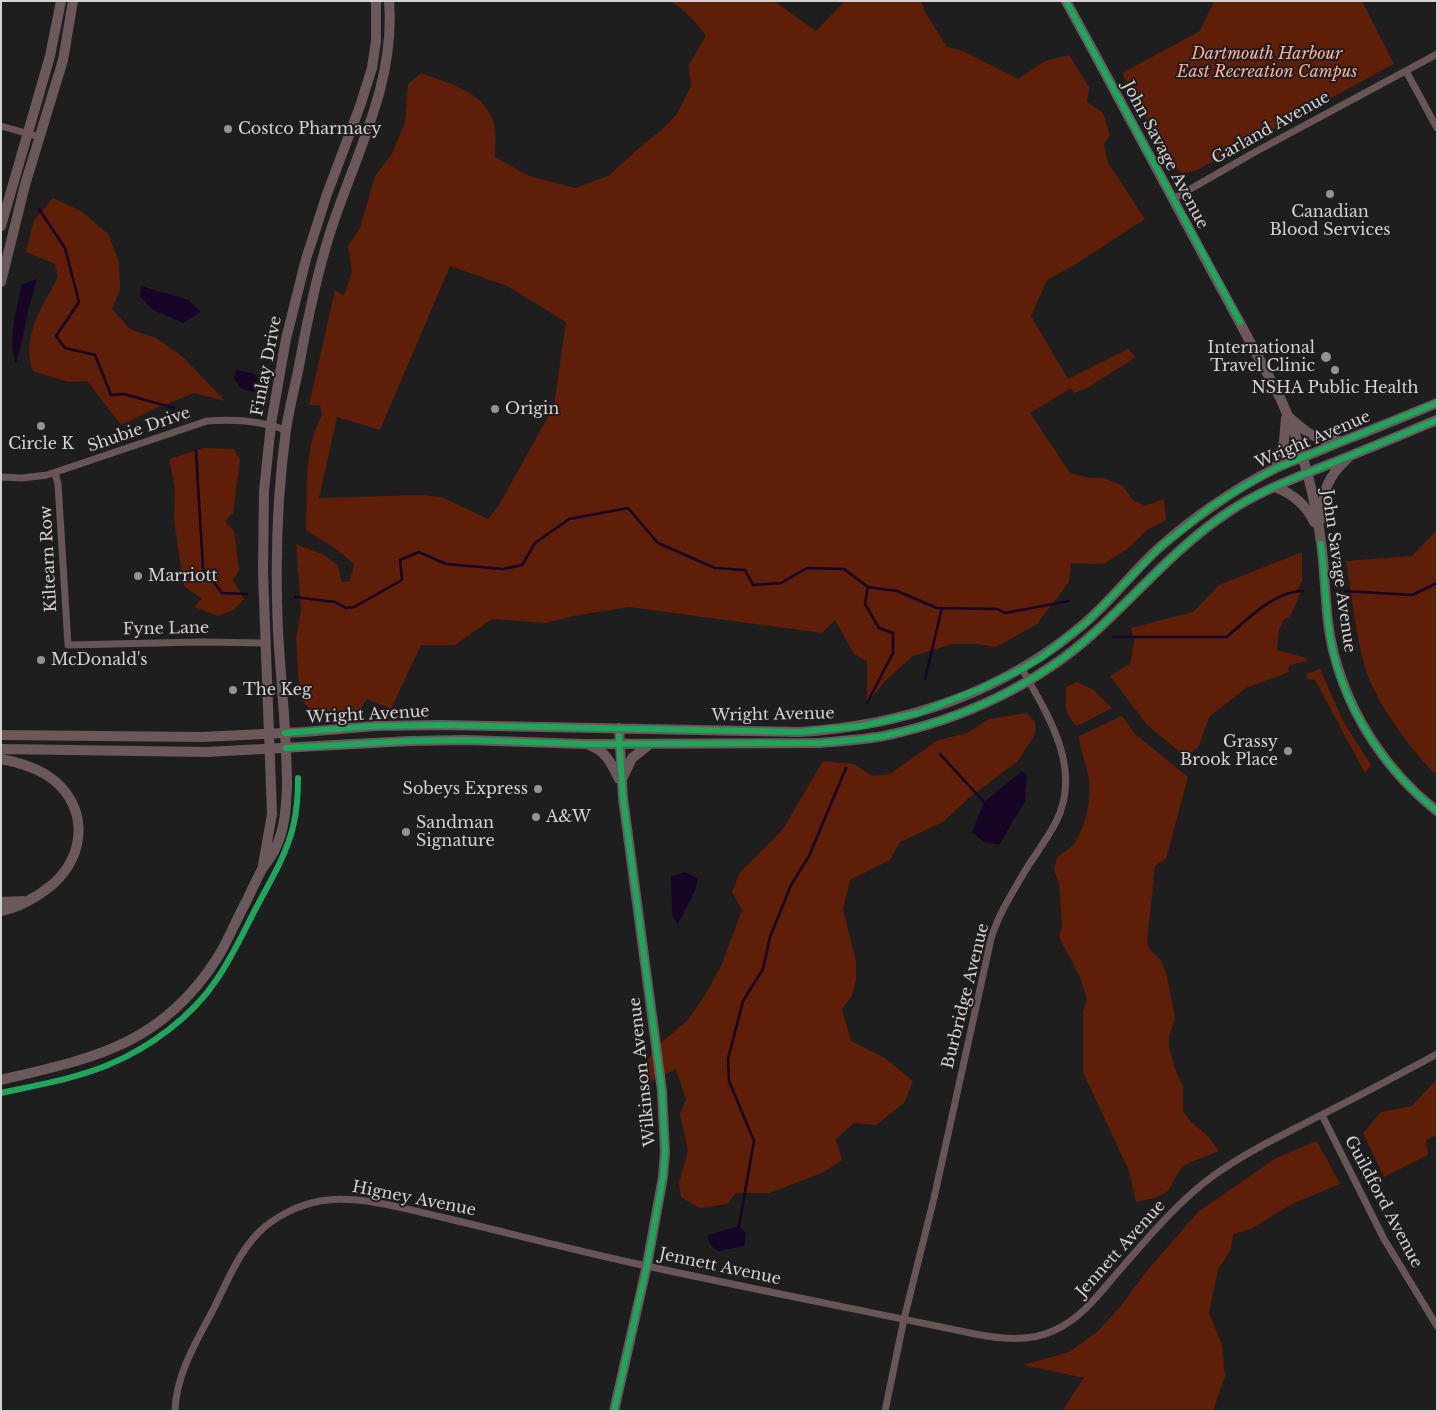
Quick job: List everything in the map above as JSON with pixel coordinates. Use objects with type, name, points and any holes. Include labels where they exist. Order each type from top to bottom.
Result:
[{"type":"main road","points":[[1,226],[50,56],[61,1]]},
{"type":"main road","points":[[2,276],[23,193],[63,60],[74,1]]},
{"type":"main road","name":"Finlay Drive","points":[[263,868],[272,814],[265,643],[263,531],[265,478],[271,424],[286,339],[308,252],[336,168],[365,93],[372,68],[377,35],[376,1]]},
{"type":"main road","name":"Finlay Drive","points":[[263,868],[276,848],[286,810],[286,748],[277,583],[279,510],[286,430],[305,331],[322,259],[338,206],[382,86],[389,46],[389,1]]},
{"type":"main road","name":"John Savage Avenue","points":[[1066,1],[1287,414],[1303,458],[1314,502],[1321,544],[1327,610],[1334,656],[1349,698],[1362,723],[1385,758],[1412,790],[1437,811]]},
{"type":"main road","name":"Wright Avenue","points":[[1,735],[154,738],[270,734],[375,726],[441,725],[799,732],[861,726],[918,713],[980,689],[1042,657],[1088,621],[1160,547],[1187,524],[1227,496],[1276,468],[1437,403]]},
{"type":"main road","points":[[1287,414],[1307,433],[1323,440],[1342,442]]},
{"type":"main road","points":[[1276,468],[1284,441],[1287,414]]},
{"type":"main road","name":"Wright Avenue","points":[[1,749],[152,752],[270,749],[409,741],[466,740],[585,744],[817,743],[879,736],[920,727],[955,716],[1029,682],[1094,634],[1161,567],[1205,528],[1249,499],[1307,473],[1437,420]]},
{"type":"main road","points":[[1321,544],[1322,499],[1325,488],[1340,466],[1352,455]]},
{"type":"main road","points":[[1275,487],[1292,495],[1303,504],[1315,523],[1321,544]]},
{"type":"main road","name":"Wilkinson Avenue","points":[[614,1411],[647,1265],[664,1177],[666,1152],[665,1122],[622,783],[619,728]]},
{"type":"main road","points":[[585,744],[600,750],[607,757],[622,783]]},
{"type":"main road","points":[[622,783],[632,758],[650,744]]},
{"type":"main road","points":[[1,759],[32,767],[51,778],[64,791],[73,804],[77,816],[79,836],[77,848],[66,869],[57,880],[29,901],[12,909],[1,911]]},
{"type":"main road","points":[[1,1080],[63,1066],[101,1054],[156,1025],[192,992],[212,966],[263,868]]},
{"type":"main road","points":[[1,902],[29,901]]},
{"type":"street","name":"Garland Avenue","points":[[1172,199],[1437,54]]},
{"type":"street","points":[[1406,71],[1437,128]]},
{"type":"street","points":[[1,126],[40,137]]},
{"type":"street","name":"Shubie Drive","points":[[1,476],[38,477],[55,473],[207,421],[223,420],[271,424],[286,430]]},
{"type":"street","name":"Kiltearn Row","points":[[55,473],[58,484],[68,645]]},
{"type":"street","name":"Fyne Lane","points":[[68,645],[201,642],[265,643]]},
{"type":"street","name":"Burbridge Avenue","points":[[886,1411],[904,1319],[934,1198],[991,939],[1005,906],[1056,822],[1063,804],[1065,768],[1061,747],[1054,727],[1022,669]]},
{"type":"street","name":"Jennett Avenue","points":[[647,1265],[1002,1339],[1035,1337],[1055,1330],[1081,1313],[1096,1299],[1124,1264],[1186,1198],[1213,1176],[1259,1147],[1437,1054]]},
{"type":"street","name":"Guildford Avenue","points":[[1322,1115],[1384,1239],[1437,1326]]},
{"type":"street","name":"Higney Avenue","points":[[175,1411],[178,1386],[186,1362],[248,1245],[259,1232],[275,1220],[304,1205],[333,1198],[348,1198],[408,1209],[647,1265]]},
{"type":"green space","points":[[670,1],[774,1],[816,31],[845,1],[921,1],[925,12],[947,47],[963,51],[1018,79],[1045,61],[1069,55],[1089,87],[1087,102],[1103,113],[1110,135],[1104,144],[1108,163],[1145,219],[1076,264],[1047,280],[1031,316],[1068,379],[1128,349],[1136,357],[1087,388],[1074,393],[1071,388],[1030,413],[1070,473],[1090,478],[1104,478],[1123,486],[1132,499],[1144,506],[1164,499],[1166,520],[1147,530],[1126,550],[1103,564],[1071,563],[1069,582],[1037,624],[996,647],[976,644],[952,644],[913,656],[885,681],[867,703],[867,661],[854,654],[835,620],[822,633],[629,607],[573,616],[546,623],[492,619],[455,645],[421,645],[391,709],[367,699],[356,714],[310,709],[301,699],[298,673],[296,637],[301,610],[296,544],[322,554],[338,565],[342,582],[350,581],[354,564],[336,549],[306,530],[309,456],[316,428],[322,415],[320,405],[309,405],[335,290],[344,296],[352,272],[348,246],[360,228],[375,176],[392,154],[405,122],[408,84],[421,73],[456,86],[477,98],[492,117],[495,129],[495,157],[529,176],[575,188],[608,176],[662,130],[677,114],[691,86],[689,65],[706,36],[681,8]],"holes":[[[450,266],[507,286],[566,322],[554,406],[499,505],[488,519],[442,497],[422,495],[319,498],[337,417],[380,430]]]},
{"type":"green space","name":"Dartmouth Harbour East Recreation Campus","points":[[1214,1],[1362,1],[1394,64],[1195,171],[1182,173],[1171,165],[1122,73],[1200,31]]},
{"type":"green space","points":[[53,198],[81,211],[108,234],[119,262],[120,290],[112,309],[130,329],[156,338],[183,357],[225,401],[194,393],[121,425],[87,381],[68,382],[33,371],[29,346],[31,334],[40,311],[58,277],[55,264],[26,252],[34,220]]},
{"type":"green space","points":[[204,448],[234,449],[240,460],[233,513],[225,521],[234,531],[239,570],[233,580],[244,599],[234,610],[218,616],[194,607],[202,599],[184,586],[174,520],[175,488],[169,459]]},
{"type":"green space","points":[[1437,530],[1437,775],[1427,766],[1395,725],[1369,680],[1359,641],[1346,561],[1412,556]]},
{"type":"green space","points":[[1302,552],[1302,581],[1297,590],[1301,591],[1290,617],[1284,619],[1279,630],[1277,650],[1310,659],[1290,665],[1288,668],[1289,672],[1246,688],[1209,717],[1199,746],[1186,757],[1147,725],[1110,676],[1130,664],[1134,641],[1131,628],[1193,612],[1219,585]]},
{"type":"green space","points":[[1320,669],[1343,721],[1371,765],[1365,773],[1315,680],[1307,679],[1306,674]]},
{"type":"green space","points":[[1077,682],[1094,690],[1112,708],[1077,726],[1067,713],[1066,687]]},
{"type":"green space","points":[[1027,713],[1035,722],[1035,734],[1018,761],[970,797],[943,822],[900,842],[890,860],[850,880],[843,909],[856,961],[856,980],[852,996],[842,1009],[851,1041],[885,1058],[913,1081],[904,1103],[876,1125],[854,1123],[836,1139],[842,1160],[822,1173],[769,1193],[736,1193],[727,1204],[699,1208],[681,1197],[679,1183],[688,1151],[680,1114],[686,1099],[676,1069],[651,1081],[643,1067],[659,1044],[688,1020],[721,966],[742,910],[732,892],[740,872],[783,829],[823,761],[854,764],[872,776],[890,774],[938,740],[967,733],[989,719]]},
{"type":"green space","points":[[1122,716],[1135,734],[1188,777],[1166,859],[1155,866],[1147,942],[1150,950],[1161,960],[1167,976],[1175,1019],[1169,1036],[1169,1047],[1175,1069],[1183,1087],[1183,1111],[1190,1121],[1206,1134],[1219,1151],[1181,1168],[1168,1191],[1155,1198],[1136,1202],[1129,1171],[1083,1072],[1083,1011],[1087,999],[1080,977],[1059,937],[1062,925],[1059,882],[1054,870],[1057,858],[1072,846],[1077,839],[1087,812],[1090,791],[1079,736]]},
{"type":"green space","points":[[1437,1079],[1437,1135],[1426,1140],[1428,1155],[1384,1177],[1363,1133],[1381,1112],[1412,1106]]},
{"type":"green space","points":[[1317,1141],[1340,1184],[1290,1205],[1251,1229],[1233,1234],[1231,1250],[1218,1269],[1209,1313],[1222,1345],[1225,1376],[1213,1411],[1062,1411],[1084,1378],[1023,1365],[1069,1352],[1097,1332],[1198,1212],[1276,1158]]},
{"type":"shaded area","points":[[37,279],[16,363],[12,345],[22,284]]},
{"type":"shaded area","points":[[141,286],[189,300],[201,312],[183,323],[153,310],[140,296]]},
{"type":"shaded area","points":[[236,370],[255,374],[258,380],[254,392],[241,389],[234,378]]},
{"type":"shaded area","points":[[1022,771],[1027,774],[1025,801],[999,845],[984,842],[972,832],[984,802]]},
{"type":"shaded area","points":[[685,872],[698,879],[694,893],[678,924],[672,915],[671,877]]},
{"type":"shaded area","points":[[739,1226],[746,1233],[744,1246],[719,1251],[714,1249],[708,1235]]},
{"type":"waterway","points":[[39,209],[65,248],[79,302],[56,336],[65,348],[95,355],[111,395],[124,394],[174,408]]},
{"type":"waterway","points":[[196,451],[203,568],[222,593],[247,594]]},
{"type":"waterway","points":[[295,597],[335,602],[346,608],[354,607],[402,580],[400,560],[419,552],[446,564],[503,569],[522,565],[535,543],[569,519],[628,508],[658,543],[715,568],[745,570],[753,585],[781,583],[807,568],[844,569],[868,587],[897,591],[937,608],[997,609],[1005,613],[1069,601]]},
{"type":"waterway","points":[[1345,591],[1412,595],[1437,583]]},
{"type":"waterway","points":[[867,703],[893,653],[893,633],[879,628],[865,604],[868,587]]},
{"type":"waterway","points":[[1113,637],[1227,637],[1262,607],[1282,596],[1303,591]]},
{"type":"waterway","points":[[925,679],[942,608]]},
{"type":"waterway","points":[[940,754],[984,802]]},
{"type":"waterway","points":[[739,1226],[754,1141],[729,1081],[728,1059],[743,1001],[763,969],[770,937],[791,885],[809,856],[846,768]]},
{"type":"cycle path","points":[[1066,1],[1240,322]]},
{"type":"cycle path","points":[[285,733],[375,726],[441,725],[799,732],[861,726],[918,713],[980,689],[1042,657],[1088,621],[1160,547],[1212,506],[1246,485],[1276,468],[1437,403]]},
{"type":"cycle path","points":[[286,748],[409,741],[466,740],[585,744],[817,743],[871,738],[916,728],[971,709],[998,697],[1049,668],[1095,632],[1160,568],[1194,538],[1241,504],[1286,482],[1437,420]]},
{"type":"cycle path","points":[[1321,544],[1327,618],[1331,642],[1337,667],[1346,691],[1369,736],[1384,757],[1400,777],[1437,811]]},
{"type":"cycle path","points":[[614,1411],[647,1265],[663,1177],[665,1152],[662,1091],[623,798],[619,736]]},
{"type":"cycle path","points":[[1,1093],[69,1078],[108,1065],[139,1050],[154,1040],[195,1006],[207,993],[228,962],[282,859],[294,821],[298,778]]},
{"type":"place","name":"Costco Pharmacy","points":[[228,129]]},
{"type":"place","name":"Canadian Blood Services","points":[[1330,194]]},
{"type":"place","name":"International Travel Clinic","points":[[1326,357]]},
{"type":"place","name":"NSHA Public Health","points":[[1335,370]]},
{"type":"place","name":"Origin","points":[[495,409]]},
{"type":"place","name":"Circle K","points":[[41,426]]},
{"type":"place","name":"Marriott","points":[[138,576]]},
{"type":"place","name":"McDonald's","points":[[41,660]]},
{"type":"place","name":"The Keg","points":[[233,690]]},
{"type":"place","name":"Grassy Brook Place","points":[[1288,751]]},
{"type":"place","name":"Sobeys Express","points":[[538,789]]},
{"type":"place","name":"A&W","points":[[536,817]]},
{"type":"place","name":"Sandman Signature","points":[[406,832]]}]
